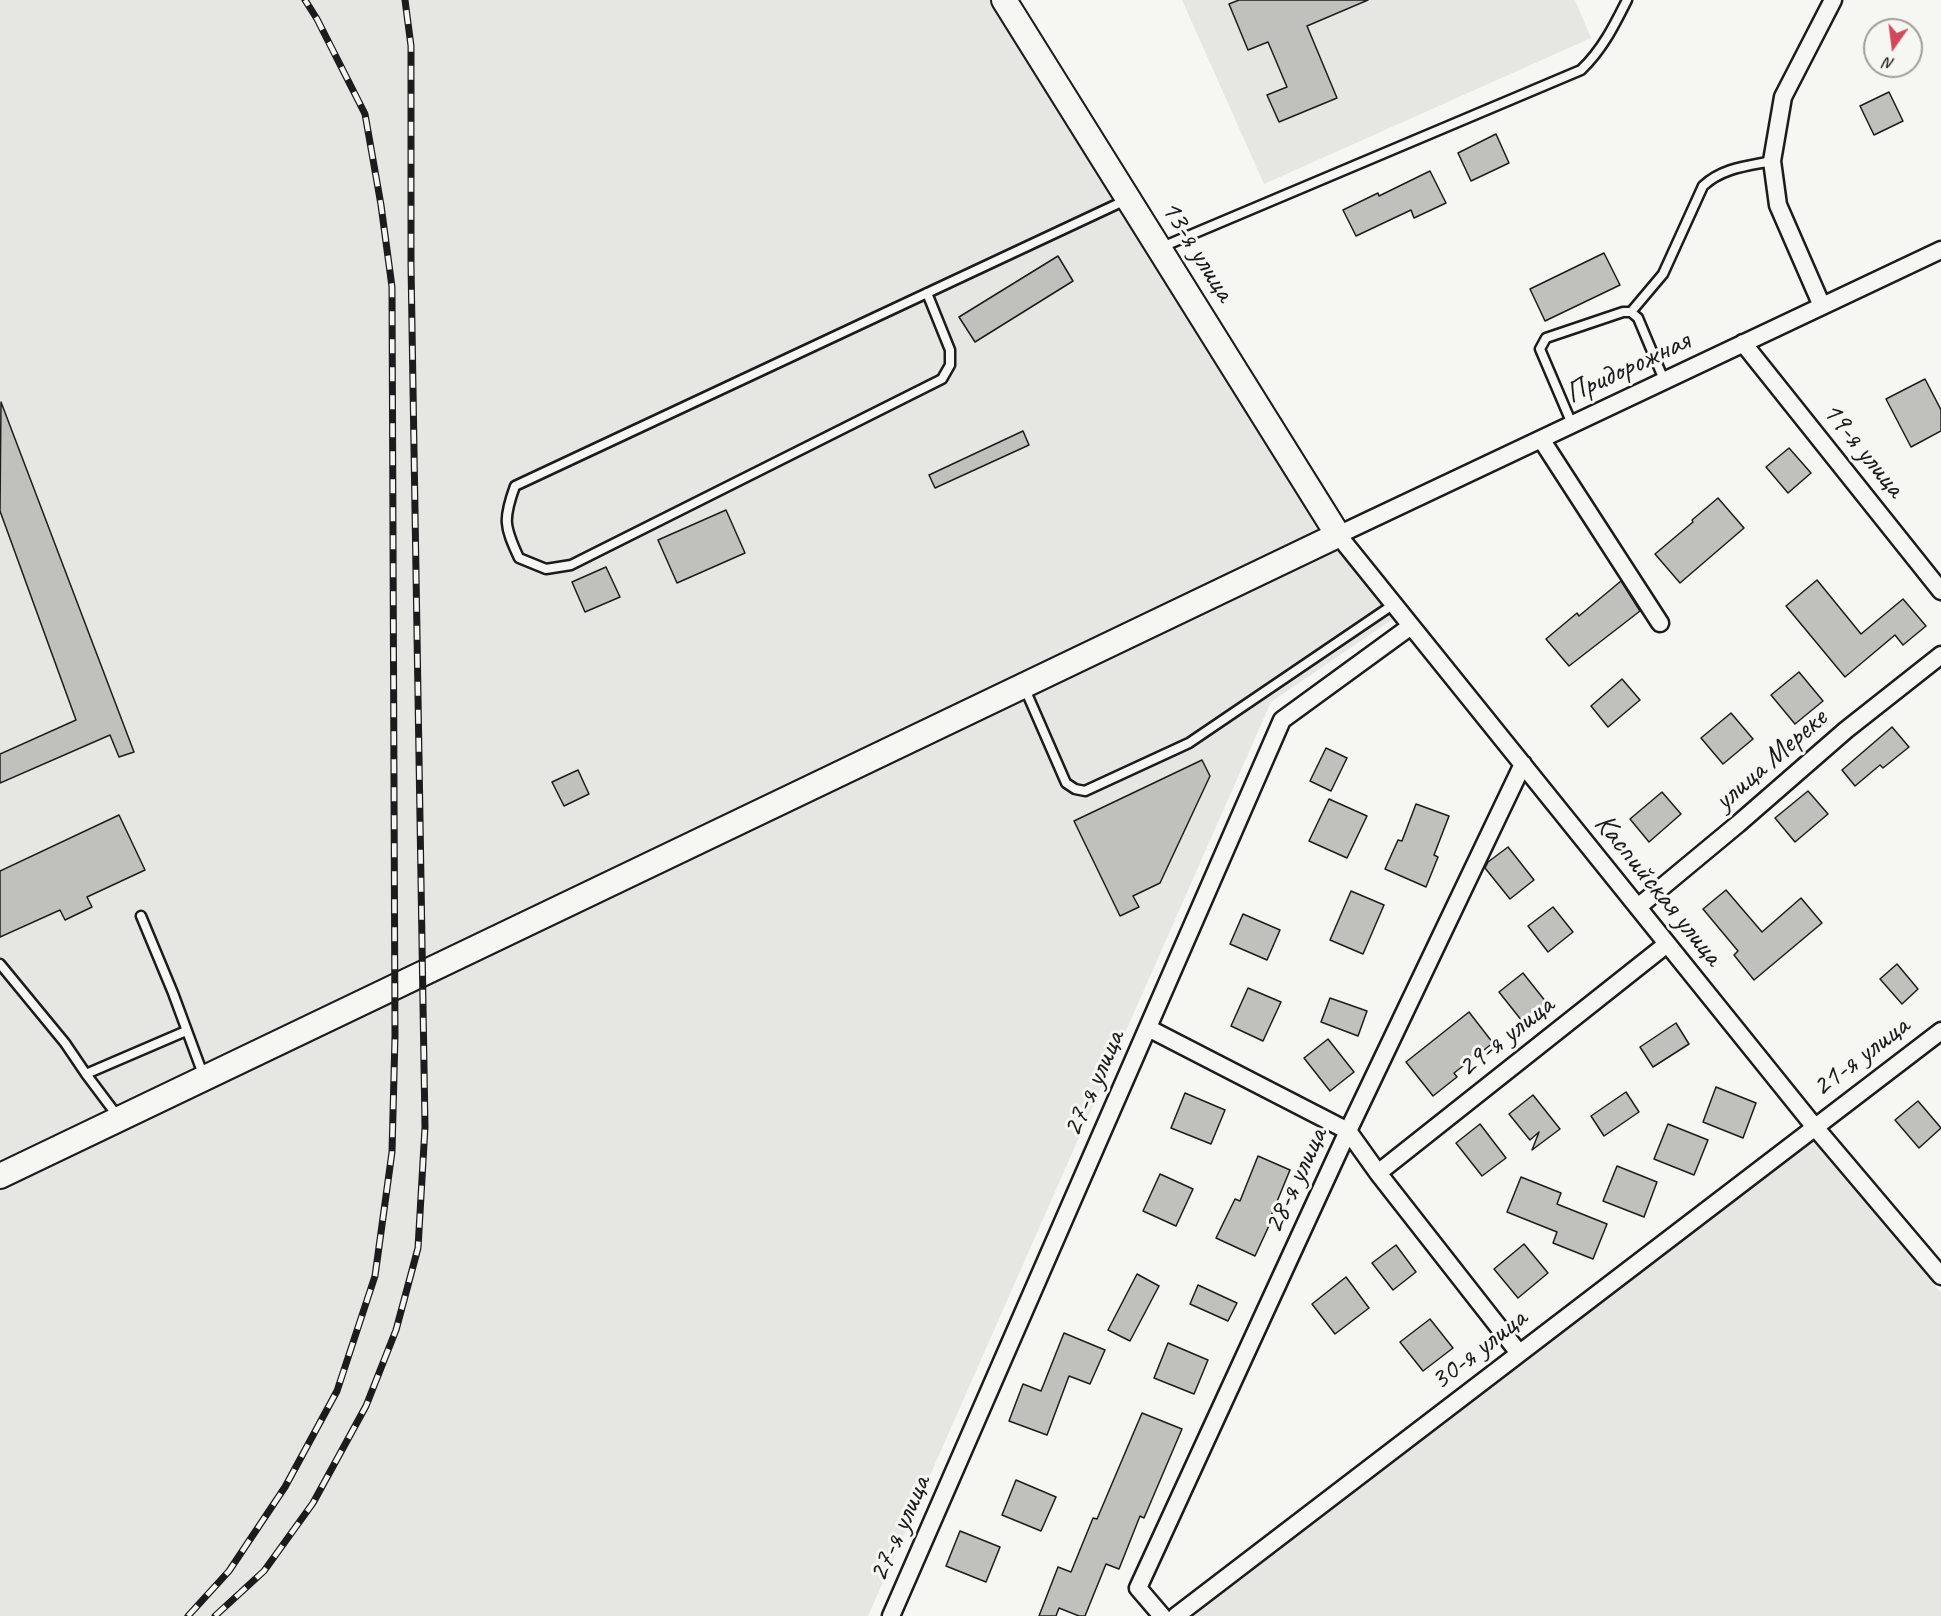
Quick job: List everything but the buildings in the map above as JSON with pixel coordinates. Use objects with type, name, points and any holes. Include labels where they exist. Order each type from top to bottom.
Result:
[{"type":"street","name":"13-я улица","points":[[1004,0],[1338,535]]},
{"type":"street","points":[[1822,306],[1778,205],[1772,161],[1783,97],[1833,0]]},
{"type":"street","name":"Придорожная","points":[[1338,535],[1941,250]]},
{"type":"street","name":"19-я улица","points":[[1743,343],[1941,591]]},
{"type":"street","points":[[1541,439],[1660,623]]},
{"type":"street","points":[[0,1176],[1338,535]]},
{"type":"street","name":"Каспийская улица","points":[[1338,535],[1814,1126],[1941,1276]]},
{"type":"street","name":"27-я улица","points":[[891,1616],[1282,720],[1411,626]]},
{"type":"street","name":"улица Мереке","points":[[1638,907],[1846,730],[1941,656]]},
{"type":"street","name":"28-я улица","points":[[1162,1616],[1138,1588],[1348,1131],[1523,764]]},
{"type":"street","name":"29-я улица","points":[[1378,1173],[1667,944]]},
{"type":"street","points":[[1148,1028],[1348,1131],[1378,1173],[1519,1353]]},
{"type":"street","name":"21-я улица","points":[[1814,1126],[1941,1031]]},
{"type":"street","name":"30-я улица","points":[[1176,1616],[1814,1126]]},
{"type":"lane","points":[[1159,248],[1581,70],[1596,56],[1611,34],[1628,0]]},
{"type":"lane","points":[[1631,312],[1663,274],[1702,186],[1713,177],[1728,170],[1772,161]]},
{"type":"lane","points":[[927,293],[950,350],[950,365],[942,380],[572,565],[546,569],[519,558],[507,532],[508,506],[515,486],[927,293],[1128,199]]},
{"type":"lane","points":[[1572,424],[1540,349],[1546,338],[1623,312],[1631,312],[1638,318],[1664,380]]},
{"type":"lane","points":[[1023,686],[1066,783],[1075,789],[1085,791],[1189,743],[1394,604]]},
{"type":"lane","points":[[141,916],[204,1078]]},
{"type":"lane","points":[[0,964],[65,1043],[120,1119]]},
{"type":"lane","points":[[86,1074],[186,1031]]},
{"type":"shaded area","points":[[0,0],[1001,0],[1393,619],[1271,702],[868,1616],[0,1616]]},
{"type":"shaded area","points":[[1182,0],[1575,0],[1591,38],[1264,184]]},
{"type":"shaded area","points":[[1813,1137],[1941,1293],[1941,1616],[1193,1616]]},
{"type":"railway","points":[[188,1616],[229,1571],[285,1487],[337,1391],[375,1276],[392,1152],[395,1036],[392,287],[365,114],[305,0]]},
{"type":"railway","points":[[215,1616],[264,1571],[313,1503],[366,1406],[396,1330],[418,1248],[425,1127],[411,264],[411,46],[405,0]]}]
